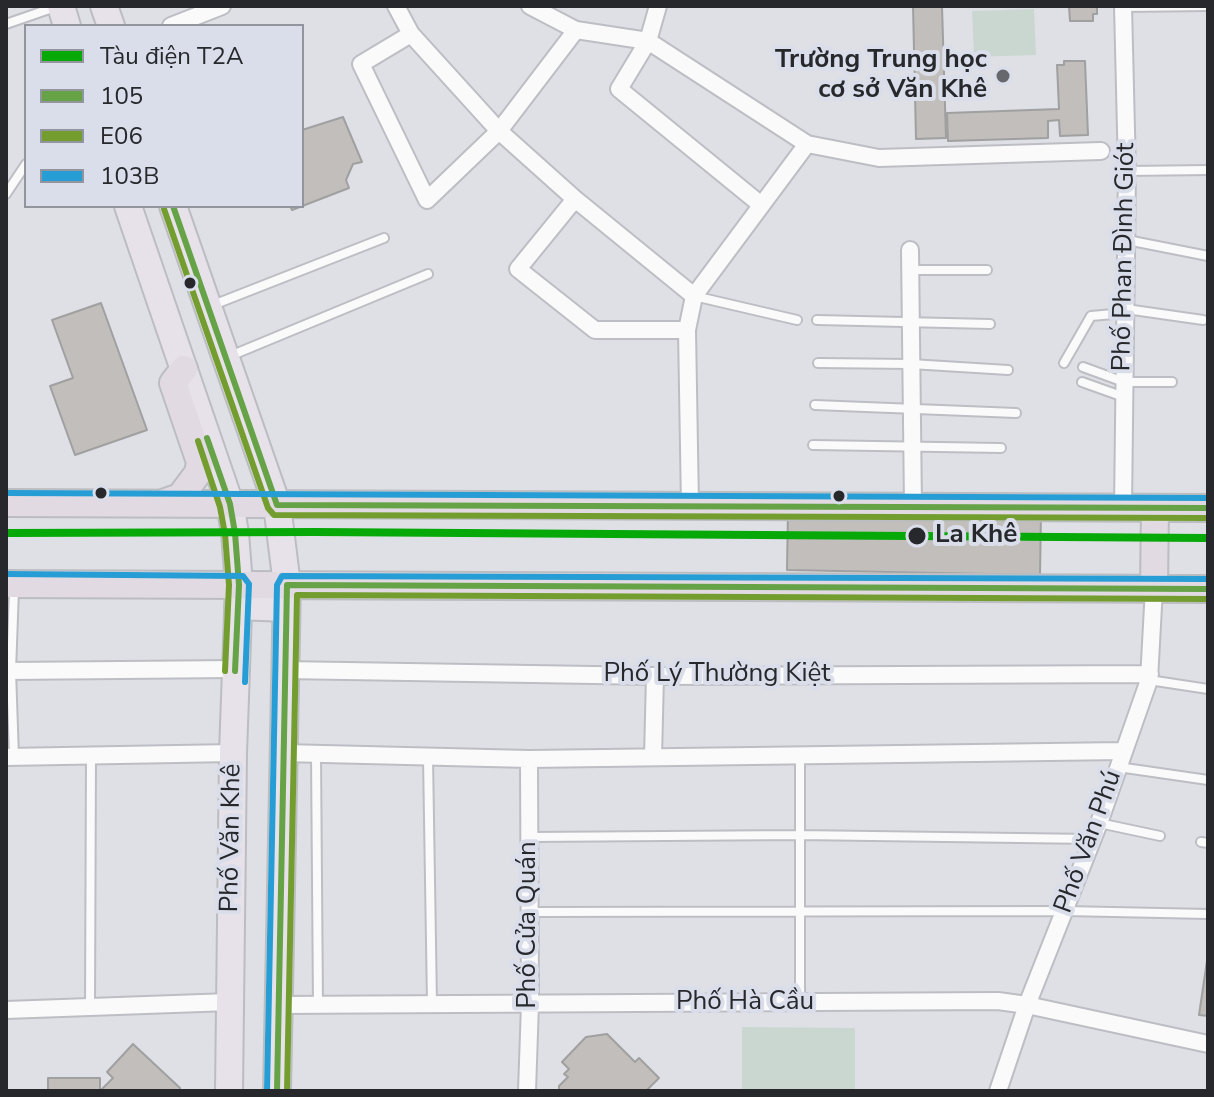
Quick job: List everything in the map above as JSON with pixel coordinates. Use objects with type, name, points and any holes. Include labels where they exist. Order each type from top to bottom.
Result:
[{"type":"highway","points":[[158,504],[180,497],[198,473],[200,462],[173,383],[184,369]]},
{"type":"highway","points":[[6,503],[1208,508]]},
{"type":"highway","points":[[1154,588],[1155,508]]},
{"type":"highway","points":[[10,584],[286,597],[1208,589]]},
{"type":"main road","name":"Phố Văn Khê","points":[[129,208],[230,504],[235,533],[239,595],[233,753],[229,1091]]},
{"type":"main road","name":"Phố Văn Khê","points":[[174,208],[277,505],[286,597],[277,1091]]},
{"type":"main road","points":[[220,477],[263,467]]},
{"type":"street","points":[[176,24],[222,6]]},
{"type":"street","points":[[396,6],[411,34],[499,131],[575,199],[694,296]]},
{"type":"street","points":[[530,6],[576,30],[648,41],[807,144],[879,158],[1101,151]]},
{"type":"street","points":[[658,6],[648,41],[619,89],[760,204]]},
{"type":"street","name":"Phố Phan Đình Giót","points":[[1123,6],[1127,150],[1123,508]]},
{"type":"street","points":[[411,34],[361,64],[427,200],[499,131],[576,30]]},
{"type":"street","points":[[690,506],[687,330],[694,296],[807,144]]},
{"type":"street","points":[[575,199],[518,269],[595,330],[687,330]]},
{"type":"street","points":[[910,250],[913,507]]},
{"type":"street","name":"Phố Văn Phú","points":[[998,1091],[1027,1005],[1099,823],[1149,677],[1154,588]]},
{"type":"street","points":[[8,671],[235,669]]},
{"type":"street","name":"Phố Lý Thường Kiệt","points":[[284,670],[655,676],[1149,677]]},
{"type":"street","points":[[653,757],[655,676]]},
{"type":"street","points":[[283,753],[529,759],[1123,751]]},
{"type":"street","points":[[10,757],[233,753]]},
{"type":"street","name":"Phố Cửa Quán","points":[[527,1091],[530,1004],[529,759]]},
{"type":"street","name":"Phố Hà Cầu","points":[[278,1005],[998,1001],[1208,1044]]},
{"type":"street","points":[[6,1010],[230,1002]]},
{"type":"lane","points":[[6,24],[60,6]]},
{"type":"lane","points":[[1123,6],[1208,6]]},
{"type":"lane","points":[[1101,151],[1127,150]]},
{"type":"lane","points":[[6,194],[24,167]]},
{"type":"lane","points":[[1127,171],[1208,170]]},
{"type":"lane","points":[[209,307],[384,238]]},
{"type":"lane","points":[[1126,240],[1208,256]]},
{"type":"lane","points":[[910,270],[987,270]]},
{"type":"lane","points":[[225,358],[428,274]]},
{"type":"lane","points":[[694,296],[797,320]]},
{"type":"lane","points":[[1064,363],[1091,316],[1125,311],[1203,320]]},
{"type":"lane","points":[[817,320],[990,324]]},
{"type":"lane","points":[[818,363],[911,364],[1008,370]]},
{"type":"lane","points":[[1083,367],[1124,390]]},
{"type":"lane","points":[[1082,382],[1124,390],[1172,382]]},
{"type":"lane","points":[[815,405],[1016,413]]},
{"type":"lane","points":[[813,445],[1001,448]]},
{"type":"lane","points":[[10,584],[10,757]]},
{"type":"lane","points":[[1149,677],[1208,689]]},
{"type":"lane","points":[[316,754],[318,1005]]},
{"type":"lane","points":[[90,1008],[91,756]]},
{"type":"lane","points":[[800,756],[800,1002]]},
{"type":"lane","points":[[428,757],[432,1005]]},
{"type":"lane","points":[[1117,767],[1208,780]]},
{"type":"lane","points":[[1099,823],[1160,836]]},
{"type":"lane","points":[[529,837],[799,835],[1092,839]]},
{"type":"lane","points":[[530,912],[1065,911],[1208,914]]},
{"type":"shaded area","points":[[1034,9],[1036,55],[974,57],[972,11]]},
{"type":"shaded area","points":[[742,1027],[855,1028],[855,1091],[742,1091]]},
{"type":"building","points":[[913,6],[942,6],[946,138],[916,139]]},
{"type":"building","points":[[1069,6],[1097,6],[1097,14],[1093,14],[1093,21],[1070,21]]},
{"type":"building","points":[[1064,61],[1085,61],[1088,135],[1060,136],[1059,120],[1048,121],[1048,138],[948,141],[947,113],[1059,109],[1057,65],[1064,65]]},
{"type":"building","points":[[343,117],[362,162],[353,164],[346,180],[349,188],[304,205],[304,129]]},
{"type":"building","points":[[101,303],[147,430],[75,455],[50,386],[73,378],[52,320]]},
{"type":"building","points":[[788,509],[1041,513],[1040,575],[787,570]]},
{"type":"building","points":[[1208,954],[1208,1016],[1199,1015]]},
{"type":"building","points":[[607,1034],[635,1062],[639,1058],[659,1078],[646,1091],[559,1091],[559,1086],[568,1077],[564,1074],[569,1069],[562,1062],[586,1037]]},
{"type":"building","points":[[133,1044],[180,1091],[100,1091],[113,1078],[107,1072]]},
{"type":"building","points":[[48,1078],[100,1078],[100,1091],[48,1091]]},
{"type":"metro line","name":"T2A","points":[[6,533],[1208,538]]},
{"type":"transit line","name":"105","points":[[174,208],[277,505],[1208,508]]},
{"type":"transit line","name":"E06","points":[[164,209],[268,508],[274,515],[1208,518]]},
{"type":"transit line","name":"105","points":[[207,438],[230,504],[235,533],[239,585],[235,671]]},
{"type":"transit line","name":"E06","points":[[198,441],[220,507],[225,534],[229,585],[225,671]]},
{"type":"transit line","name":"103B","points":[[6,493],[1208,498]]},
{"type":"transit line","name":"103B","points":[[6,574],[243,576],[249,584],[245,682]]},
{"type":"transit line","name":"103B","points":[[267,1091],[277,585],[282,576],[1208,579]]},
{"type":"transit line","name":"105","points":[[277,1091],[287,585],[1208,589]]},
{"type":"transit line","name":"E06","points":[[287,1091],[297,595],[1208,599]]},
{"type":"place","name":"Trường Trung học cơ sở Văn Khê","points":[[1003,76]]},
{"type":"place","name":"La Khê","points":[[917,536]]}]
